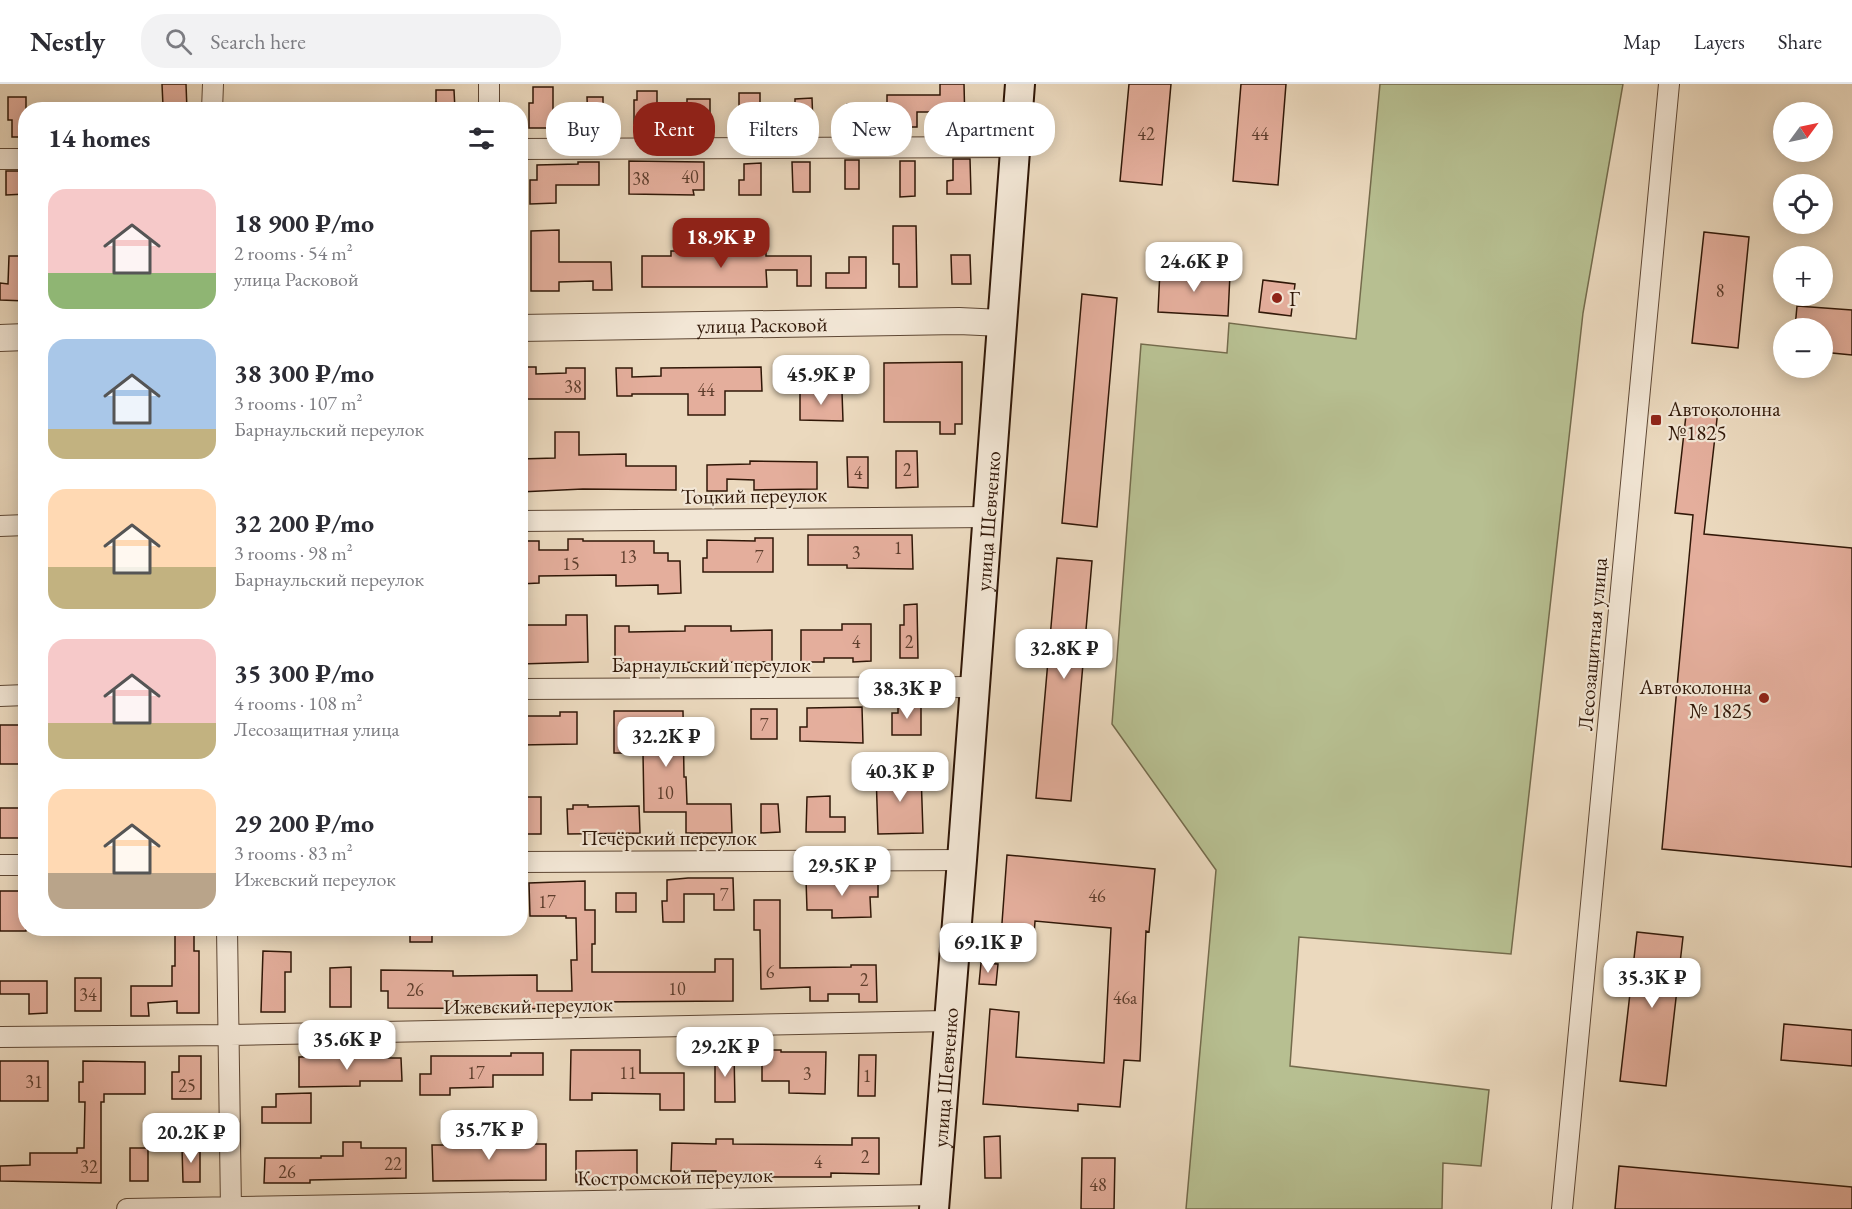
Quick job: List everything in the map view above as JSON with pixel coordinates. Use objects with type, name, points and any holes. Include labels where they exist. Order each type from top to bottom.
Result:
[{"type":"main road","name":"улица Шевченко","points":[[1019,102],[1020,84]]},
{"type":"main road","name":"улица Шевченко","points":[[934,1202],[1015,156]]},
{"type":"street","points":[[212,102],[213,84]]},
{"type":"street","points":[[489,84],[489,102]]},
{"type":"street","name":"Лесозащитная улица","points":[[1562,1209],[1669,84]]},
{"type":"street","points":[[528,148],[924,147]]},
{"type":"street","points":[[0,159],[18,159]]},
{"type":"street","name":"улица Расковой","points":[[528,328],[959,321],[1002,323]]},
{"type":"street","points":[[0,338],[18,337]]},
{"type":"street","name":"Тоцкий переулок","points":[[528,521],[988,517]]},
{"type":"street","points":[[0,526],[18,525]]},
{"type":"street","name":"Барнаульский переулок","points":[[528,689],[975,687]]},
{"type":"street","points":[[0,696],[18,696]]},
{"type":"street","name":"Печёрский переулок","points":[[528,862],[962,860]]},
{"type":"street","points":[[0,865],[18,865]]},
{"type":"street","points":[[227,936],[231,1209]]},
{"type":"street","name":"Ижевский переулок","points":[[0,1037],[230,1035],[948,1021]]},
{"type":"street","name":"Костромской переулок","points":[[128,1209],[934,1202]]},
{"type":"green space","points":[[1380,84],[1623,84],[1583,313],[1511,954],[1299,937],[1290,1066],[1489,1090],[1481,1166],[1443,1163],[1442,1209],[1186,1209],[1216,870],[1112,724],[1141,344],[1227,353],[1229,323],[1356,339]]},
{"type":"building","points":[[162,84],[186,84],[187,102],[163,102]]},
{"type":"building","points":[[940,84],[964,84],[964,102],[924,102],[924,112],[917,112],[917,127],[912,127],[912,102],[887,102],[887,95],[940,95]]},
{"type":"building","points":[[1129,84],[1171,84],[1162,185],[1120,181]]},
{"type":"building","points":[[1241,84],[1286,84],[1278,185],[1233,181]]},
{"type":"building","points":[[533,87],[553,87],[553,102],[546,102],[546,128],[529,128],[529,103],[533,103]]},
{"type":"building","points":[[436,90],[454,90],[455,102],[436,102]]},
{"type":"building","points":[[637,91],[657,91],[657,102],[634,102],[637,100]]},
{"type":"building","points":[[739,93],[760,93],[760,102],[739,102]]},
{"type":"building","points":[[8,97],[26,97],[26,102],[18,102],[18,137],[12,137],[12,120],[8,120]]},
{"type":"building","points":[[587,97],[603,97],[603,102],[587,102]]},
{"type":"building","points":[[812,98],[812,102],[795,102],[795,99]]},
{"type":"building","points":[[687,99],[710,99],[710,102],[687,102]]},
{"type":"building","points":[[953,159],[970,159],[971,194],[947,194],[947,181],[953,180]]},
{"type":"building","points":[[845,160],[859,160],[859,189],[845,189]]},
{"type":"building","points":[[629,161],[704,162],[704,190],[693,190],[694,195],[629,194]]},
{"type":"building","points":[[900,161],[915,161],[915,196],[900,197]]},
{"type":"building","points":[[578,162],[599,162],[599,185],[556,185],[556,203],[530,204],[530,180],[537,180],[537,165],[578,164]]},
{"type":"building","points":[[792,162],[810,162],[810,192],[793,192]]},
{"type":"building","points":[[761,163],[761,195],[739,195],[739,180],[744,180],[744,164]]},
{"type":"building","points":[[6,171],[18,171],[18,194],[6,195]]},
{"type":"building","points":[[893,226],[916,226],[917,287],[899,287],[899,264],[893,264]]},
{"type":"building","points":[[559,230],[559,262],[611,262],[612,290],[593,290],[593,281],[559,282],[559,291],[531,291],[531,231]]},
{"type":"building","points":[[1704,232],[1749,237],[1738,348],[1692,343]]},
{"type":"building","points":[[750,243],[766,243],[766,256],[811,256],[811,286],[797,286],[797,270],[766,270],[767,287],[642,287],[642,256],[671,256],[671,251],[750,251]]},
{"type":"building","points":[[951,255],[970,255],[971,284],[952,284]]},
{"type":"building","points":[[9,256],[18,256],[18,301],[0,300],[0,283],[8,284]]},
{"type":"building","points":[[849,257],[866,257],[866,288],[826,288],[826,273],[849,273]]},
{"type":"building","points":[[1160,270],[1230,274],[1228,316],[1158,312]]},
{"type":"building","name":"Г","points":[[1263,280],[1295,284],[1291,316],[1259,312]]},
{"type":"building","points":[[1082,294],[1117,298],[1097,527],[1062,523]]},
{"type":"building","points":[[1797,306],[1852,310],[1852,355],[1833,353],[1833,318],[1796,318]]},
{"type":"building","points":[[962,362],[962,424],[955,424],[955,434],[940,434],[940,422],[884,422],[884,363]]},
{"type":"building","points":[[528,367],[536,367],[536,374],[566,373],[566,368],[585,368],[585,399],[528,399]]},
{"type":"building","points":[[761,367],[762,391],[725,391],[725,415],[688,415],[688,394],[617,396],[616,368],[632,368],[632,377],[661,376],[661,368]]},
{"type":"building","points":[[842,392],[843,421],[800,420],[800,393]]},
{"type":"building","name":"Автоколонна № 1825","points":[[1687,406],[1718,410],[1704,534],[1852,548],[1852,867],[1662,849],[1693,515],[1675,513]]},
{"type":"building","points":[[555,432],[579,432],[579,455],[626,454],[626,466],[676,466],[676,490],[583,489],[528,492],[528,459],[555,458]]},
{"type":"building","points":[[896,451],[917,451],[918,487],[896,488]]},
{"type":"building","points":[[847,457],[868,457],[868,488],[848,487]]},
{"type":"building","points":[[750,461],[817,462],[817,489],[754,490],[754,480],[727,479],[727,491],[707,491],[707,465],[750,464]]},
{"type":"building","points":[[808,535],[912,535],[913,569],[808,565]]},
{"type":"building","points":[[755,538],[773,538],[773,572],[703,572],[703,558],[707,558],[707,540],[755,541]]},
{"type":"building","points":[[568,539],[654,541],[654,553],[668,553],[668,561],[680,561],[681,593],[658,594],[658,585],[616,586],[616,575],[539,576],[539,583],[528,584],[528,541],[539,541],[539,550],[568,550]]},
{"type":"building","points":[[1057,558],[1092,561],[1071,801],[1036,798]]},
{"type":"building","points":[[917,604],[918,658],[900,658],[900,625],[904,625],[904,605]]},
{"type":"building","points":[[566,615],[587,615],[588,662],[528,664],[528,625],[566,625]]},
{"type":"building","points":[[842,624],[871,624],[871,661],[853,662],[853,658],[824,658],[824,662],[801,662],[801,630],[842,630]]},
{"type":"building","points":[[615,626],[629,626],[629,632],[685,631],[685,626],[731,626],[731,631],[772,630],[772,662],[615,663]]},
{"type":"building","points":[[898,704],[921,704],[921,735],[892,735],[892,713],[898,713]]},
{"type":"building","points":[[862,707],[863,743],[800,741],[800,727],[807,727],[807,708]]},
{"type":"building","points":[[751,709],[777,709],[777,739],[751,739]]},
{"type":"building","points":[[614,711],[683,711],[684,777],[686,777],[687,804],[731,804],[732,833],[686,833],[686,812],[644,812],[643,753],[614,753]]},
{"type":"building","points":[[560,712],[577,712],[577,744],[528,745],[528,716],[560,716]]},
{"type":"building","points":[[0,725],[18,725],[18,764],[0,764]]},
{"type":"building","points":[[921,772],[923,833],[878,834],[876,773]]},
{"type":"building","points":[[830,796],[830,817],[845,817],[845,832],[806,832],[807,797]]},
{"type":"building","points":[[528,797],[541,797],[541,834],[528,834]]},
{"type":"building","points":[[761,804],[778,804],[780,832],[761,833]]},
{"type":"building","points":[[573,805],[639,806],[640,833],[568,834],[567,809],[573,809]]},
{"type":"building","points":[[0,808],[18,808],[18,838],[0,838]]},
{"type":"building","points":[[1007,855],[1155,869],[1149,932],[1146,931],[1140,1061],[1124,1060],[1120,1107],[1078,1104],[1078,1111],[983,1104],[990,1009],[1019,1012],[1016,1057],[1104,1063],[1111,928],[1035,921],[1033,952],[1000,950]]},
{"type":"building","points":[[733,878],[734,910],[714,910],[714,894],[684,894],[684,922],[663,922],[662,901],[667,901],[667,880]]},
{"type":"building","points":[[825,878],[825,880],[878,880],[878,897],[870,897],[871,917],[832,918],[832,910],[807,910],[806,879]]},
{"type":"building","points":[[585,881],[585,910],[595,910],[592,972],[715,972],[715,959],[733,959],[733,1001],[592,1002],[592,1009],[388,1008],[388,991],[381,991],[381,970],[453,971],[453,976],[537,975],[537,991],[572,991],[571,960],[577,960],[576,918],[530,916],[529,883]]},
{"type":"building","points":[[0,891],[18,891],[18,931],[0,931]]},
{"type":"building","points":[[616,893],[636,893],[636,912],[616,912]]},
{"type":"building","points":[[754,900],[780,900],[780,968],[876,965],[877,1002],[859,1002],[859,994],[828,994],[828,1001],[810,1001],[810,987],[761,989],[760,930],[754,930]]},
{"type":"building","points":[[1637,932],[1683,937],[1666,1086],[1620,1081]]},
{"type":"building","points":[[175,936],[194,936],[194,951],[199,951],[199,1013],[177,1013],[177,1001],[148,1003],[149,1016],[131,1016],[131,986],[172,986],[172,966],[175,966]]},
{"type":"building","points":[[410,936],[432,936],[432,942],[410,942]]},
{"type":"building","points":[[263,951],[291,952],[291,972],[285,972],[285,1012],[261,1012]]},
{"type":"building","points":[[981,963],[998,964],[996,985],[979,984]]},
{"type":"building","points":[[351,967],[351,1007],[330,1007],[330,968]]},
{"type":"building","points":[[75,978],[101,978],[101,1011],[75,1011]]},
{"type":"building","points":[[0,981],[47,981],[47,1013],[29,1014],[29,994],[0,994]]},
{"type":"building","points":[[1784,1024],[1852,1030],[1852,1066],[1781,1060]]},
{"type":"building","points":[[571,1050],[640,1050],[640,1073],[684,1073],[684,1110],[660,1110],[660,1094],[592,1093],[592,1100],[570,1100]]},
{"type":"building","points":[[762,1050],[826,1052],[825,1094],[789,1093],[789,1081],[762,1081]]},
{"type":"building","points":[[511,1053],[543,1053],[543,1075],[493,1075],[493,1087],[450,1088],[450,1095],[420,1095],[420,1074],[431,1074],[431,1056],[511,1056]]},
{"type":"building","points":[[715,1053],[734,1053],[735,1102],[715,1102]]},
{"type":"building","points":[[859,1055],[876,1055],[875,1096],[858,1096]]},
{"type":"building","points":[[179,1056],[201,1056],[201,1099],[172,1099],[172,1072],[179,1072]]},
{"type":"building","points":[[359,1056],[359,1058],[401,1058],[402,1081],[360,1081],[360,1086],[299,1087],[299,1057]]},
{"type":"building","points":[[0,1061],[48,1061],[48,1101],[0,1101]]},
{"type":"building","points":[[83,1061],[145,1062],[145,1094],[104,1094],[104,1102],[101,1102],[101,1183],[0,1181],[0,1166],[30,1165],[30,1153],[77,1153],[77,1148],[84,1148],[85,1102],[79,1102],[79,1082],[83,1082]]},
{"type":"building","points":[[311,1093],[311,1123],[262,1123],[262,1107],[276,1107],[276,1094]]},
{"type":"building","points":[[476,1134],[498,1134],[499,1144],[546,1144],[546,1180],[433,1181],[432,1145],[476,1145]]},
{"type":"building","points":[[1000,1136],[1001,1178],[985,1178],[984,1137]]},
{"type":"building","points":[[852,1138],[879,1138],[879,1174],[831,1173],[831,1177],[716,1177],[716,1171],[671,1171],[672,1143],[716,1144],[716,1139],[733,1139],[733,1144],[852,1145]]},
{"type":"building","points":[[343,1142],[361,1142],[361,1148],[406,1148],[406,1178],[264,1183],[265,1158],[343,1156]]},
{"type":"building","points":[[182,1147],[200,1147],[200,1182],[183,1182]]},
{"type":"building","points":[[130,1148],[148,1148],[148,1181],[130,1181]]},
{"type":"building","points":[[637,1150],[637,1178],[596,1178],[596,1182],[576,1182],[576,1151]]},
{"type":"building","points":[[1082,1158],[1115,1158],[1114,1209],[1081,1209]]},
{"type":"building","points":[[1619,1166],[1852,1187],[1852,1209],[1615,1209]]},
{"type":"place","name":"Г","points":[[1277,298]]},
{"type":"place","name":"Автоколонна №1825","points":[[1656,420]]},
{"type":"place","name":"Автоколонна № 1825","points":[[1764,698]]}]
